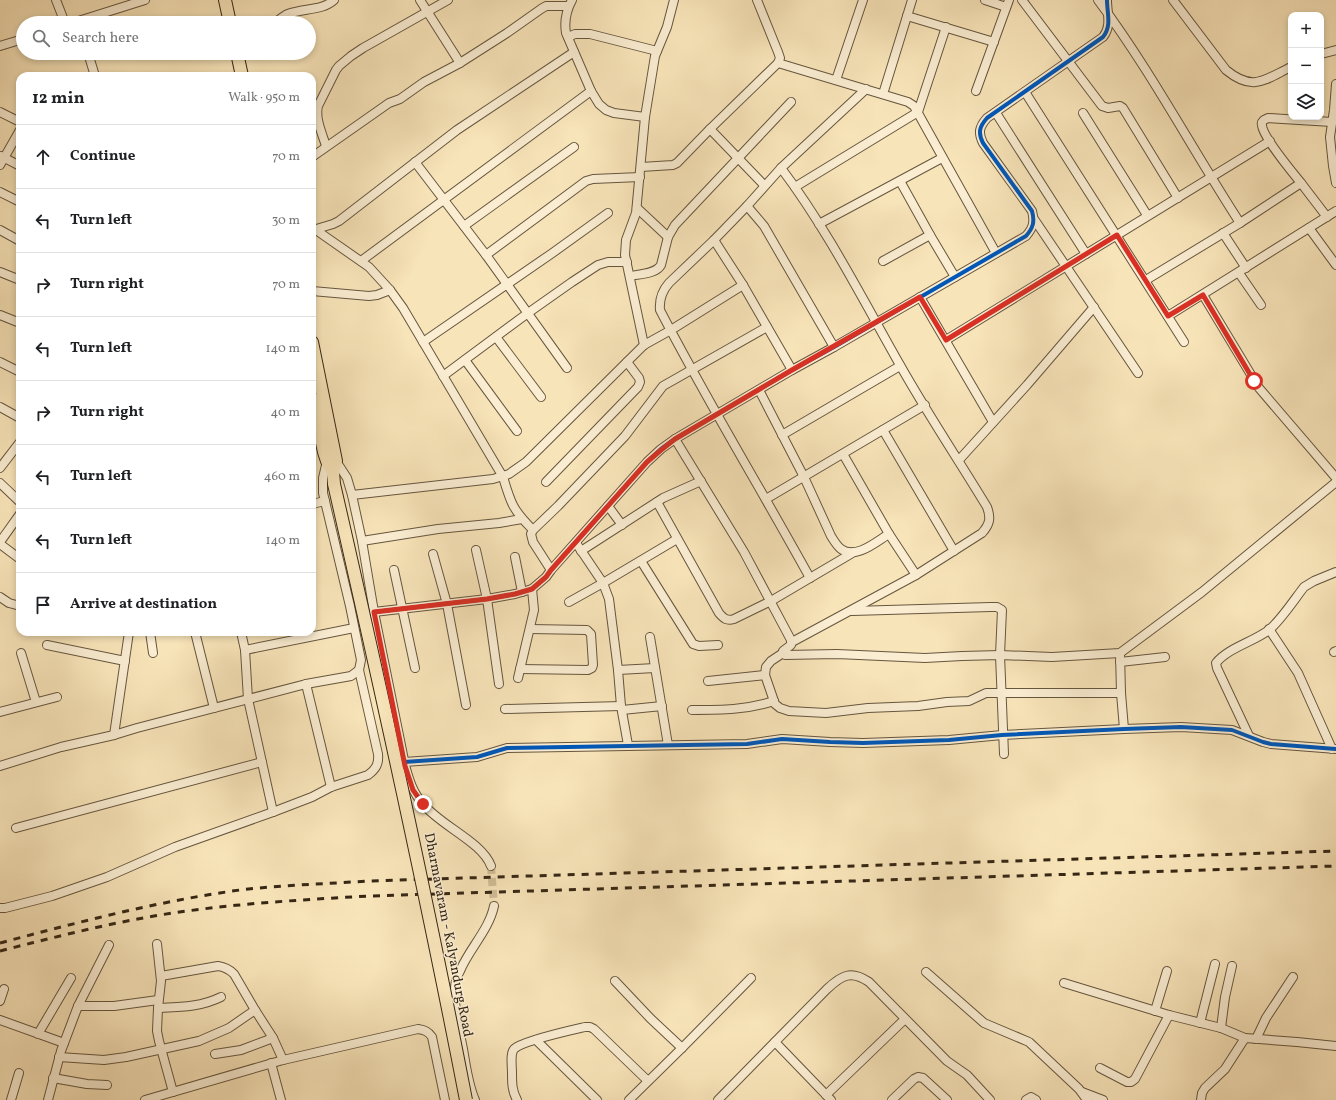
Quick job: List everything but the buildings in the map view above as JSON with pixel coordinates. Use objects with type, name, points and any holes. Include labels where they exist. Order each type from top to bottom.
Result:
[{"type":"main road","points":[[225,0],[228,16]]},
{"type":"main road","points":[[238,60],[240,72]]},
{"type":"main road","name":"Dharmavaram - Kalyandurg Road","points":[[316,366],[333,469],[391,732],[438,956],[466,1100]]},
{"type":"main road","name":"Dharmavaram - Kalyandurg Road","points":[[316,412],[333,469]]},
{"type":"street","points":[[56,0],[63,16]]},
{"type":"street","points":[[96,16],[145,0]]},
{"type":"street","points":[[285,16],[330,4],[334,0]]},
{"type":"street","points":[[420,0],[460,63]]},
{"type":"street","points":[[326,146],[317,118],[317,112],[336,70],[362,48],[448,0]]},
{"type":"street","points":[[641,167],[673,165],[677,163],[778,63],[780,58],[778,52],[756,0]]},
{"type":"street","points":[[836,80],[863,0]]},
{"type":"street","points":[[883,94],[912,0]]},
{"type":"street","points":[[976,91],[1008,4],[985,0]]},
{"type":"street","points":[[1022,0],[1102,106],[1108,108],[1120,106],[1123,108],[1178,198]]},
{"type":"street","points":[[1098,0],[1155,84],[1211,178],[1240,223]]},
{"type":"street","points":[[1107,0],[1109,27],[1103,37],[987,118],[980,127],[983,143],[1032,212],[1034,219],[1065,267],[1138,373]]},
{"type":"street","points":[[1173,0],[1226,70],[1235,77],[1250,83],[1257,83],[1288,68]]},
{"type":"street","points":[[644,345],[625,248],[626,240],[637,208],[645,117],[656,51],[667,27],[671,1]]},
{"type":"street","points":[[316,153],[368,119],[389,103],[400,99],[424,82],[460,63],[545,3],[570,3],[565,25],[568,37],[591,91],[599,104],[606,110],[614,113],[645,117]]},
{"type":"street","points":[[907,16],[994,42]]},
{"type":"street","points":[[796,187],[918,112],[946,27]]},
{"type":"street","points":[[568,37],[582,33],[590,34],[656,51]]},
{"type":"street","points":[[0,46],[16,41]]},
{"type":"street","points":[[1324,53],[1336,50]]},
{"type":"street","points":[[316,229],[338,221],[457,130],[574,52]]},
{"type":"street","points":[[90,60],[94,72]]},
{"type":"street","points":[[778,63],[883,94],[908,102],[914,106],[996,253]]},
{"type":"street","points":[[1336,84],[1330,136],[1336,182]]},
{"type":"street","points":[[810,578],[766,498],[692,370],[660,310],[659,303],[664,289],[747,206],[781,168],[866,89]]},
{"type":"street","points":[[361,261],[591,91]]},
{"type":"street","points":[[1025,92],[1146,280],[1184,342]]},
{"type":"street","points":[[630,276],[655,271],[659,268],[668,237],[675,225],[791,102]]},
{"type":"street","points":[[0,112],[16,120]]},
{"type":"street","points":[[996,112],[1086,254]]},
{"type":"street","points":[[1083,113],[1148,215]]},
{"type":"street","points":[[1327,217],[1270,141],[1262,127],[1262,123],[1268,118],[1332,122]]},
{"type":"street","points":[[710,129],[764,186]]},
{"type":"street","points":[[16,136],[1,160],[16,165]]},
{"type":"street","points":[[946,340],[1270,141]]},
{"type":"street","points":[[464,226],[574,148]]},
{"type":"street","points":[[819,224],[942,158]]},
{"type":"street","points":[[416,162],[508,284],[567,368]]},
{"type":"street","points":[[781,168],[796,187],[819,224],[900,366],[987,507],[990,514],[990,521],[987,528],[982,533],[916,575],[792,642],[791,645],[783,651],[783,653],[771,661],[766,667],[764,675],[775,704],[780,708],[789,711],[826,713],[868,708],[918,706],[969,701],[986,693],[1121,693]]},
{"type":"street","points":[[486,255],[586,181],[592,179],[640,178]]},
{"type":"street","points":[[900,181],[955,277]]},
{"type":"street","points":[[1146,280],[1240,223],[1301,183]]},
{"type":"street","points":[[0,192],[16,200]]},
{"type":"street","points":[[747,206],[764,226],[834,347]]},
{"type":"street","points":[[637,208],[668,237]]},
{"type":"street","points":[[1168,316],[1336,211]]},
{"type":"street","points":[[423,342],[608,213]]},
{"type":"street","points":[[374,612],[487,599],[532,589],[546,577],[647,462],[675,439],[1026,236],[1031,231],[1034,219]]},
{"type":"street","points":[[1309,228],[1336,265]]},
{"type":"street","points":[[0,230],[16,239]]},
{"type":"street","points":[[316,231],[361,261],[390,290],[403,308],[503,477],[512,506],[533,530]]},
{"type":"street","points":[[1223,233],[1246,268]]},
{"type":"street","points":[[883,261],[930,235]]},
{"type":"street","points":[[714,240],[743,285],[792,370]]},
{"type":"street","points":[[443,376],[565,286],[598,265],[608,262],[627,262]]},
{"type":"street","points":[[0,272],[16,278]]},
{"type":"street","points":[[1239,273],[1261,306]]},
{"type":"street","points":[[352,495],[503,477],[526,462],[644,345],[743,285]]},
{"type":"street","points":[[316,291],[369,296],[377,295],[390,290]]},
{"type":"street","points":[[1203,295],[1259,388],[1336,478]]},
{"type":"street","points":[[920,297],[993,422]]},
{"type":"street","points":[[959,460],[1027,385],[1094,307]]},
{"type":"street","points":[[0,315],[16,322]]},
{"type":"street","points":[[551,570],[533,542],[531,534],[533,530],[558,506],[624,436],[663,386],[767,327]]},
{"type":"street","points":[[496,337],[541,397]]},
{"type":"street","points":[[465,360],[517,431]]},
{"type":"street","points":[[0,362],[16,370]]},
{"type":"street","points":[[546,482],[638,387],[640,382],[639,378],[627,362]]},
{"type":"street","points":[[782,435],[900,366]]},
{"type":"street","points":[[759,390],[804,477],[831,536],[841,549],[854,552]]},
{"type":"street","points":[[766,498],[925,405]]},
{"type":"street","points":[[0,407],[16,416]]},
{"type":"street","points":[[883,430],[954,551]]},
{"type":"street","points":[[675,439],[744,552],[792,642]]},
{"type":"street","points":[[0,468],[16,447]]},
{"type":"street","points":[[843,454],[889,534],[916,575]]},
{"type":"street","points":[[0,908],[52,896],[100,879],[182,844],[273,812],[312,797],[331,787],[368,775],[373,771],[379,761],[378,754],[359,670],[361,660],[323,493],[323,483],[333,469],[347,478],[352,495],[404,762],[413,790],[423,804],[440,821],[472,844],[489,860],[491,866]]},
{"type":"street","points":[[581,550],[657,502],[701,481]]},
{"type":"street","points":[[1120,657],[1336,482]]},
{"type":"street","points":[[0,483],[16,498]]},
{"type":"street","points":[[316,503],[325,501]]},
{"type":"street","points":[[657,502],[719,613],[724,618],[729,620],[771,601],[854,552],[860,551],[889,534]]},
{"type":"street","points":[[608,506],[622,525]]},
{"type":"street","points":[[362,541],[438,529],[500,523],[522,519]]},
{"type":"street","points":[[16,520],[0,543],[16,556]]},
{"type":"street","points":[[569,602],[677,539]]},
{"type":"street","points":[[576,543],[603,583],[609,599],[621,708],[628,745]]},
{"type":"street","points":[[476,550],[487,599],[499,684]]},
{"type":"street","points":[[433,554],[447,604],[466,706]]},
{"type":"street","points":[[515,556],[522,592]]},
{"type":"street","points":[[641,561],[694,644],[699,646],[718,645]]},
{"type":"street","points":[[394,570],[415,668]]},
{"type":"street","points":[[1249,736],[1216,663],[1220,658],[1251,642],[1269,630],[1304,587],[1336,572]]},
{"type":"street","points":[[518,678],[534,610],[532,589]]},
{"type":"street","points":[[0,597],[9,603],[16,605]]},
{"type":"street","points":[[851,611],[997,607],[1002,610],[1000,655],[1002,735],[1004,754]]},
{"type":"street","points":[[316,634],[354,628]]},
{"type":"street","points":[[520,669],[588,670],[594,665],[591,634],[586,630],[530,629]]},
{"type":"street","points":[[404,762],[477,757],[507,748],[747,744],[782,739],[830,742],[950,740],[1002,735],[1181,727],[1227,729],[1237,731],[1271,744],[1334,749],[1298,673],[1269,630]]},
{"type":"street","points":[[114,735],[128,636]]},
{"type":"street","points":[[151,636],[153,653]]},
{"type":"street","points":[[197,636],[214,708]]},
{"type":"street","points":[[242,636],[248,699],[273,812]]},
{"type":"street","points":[[244,650],[305,636]]},
{"type":"street","points":[[650,637],[668,746]]},
{"type":"street","points":[[47,645],[125,661]]},
{"type":"street","points":[[21,653],[36,702]]},
{"type":"street","points":[[783,653],[785,655],[837,654],[925,658],[1000,655],[1052,657],[1166,657]]},
{"type":"street","points":[[1120,657],[1124,729]]},
{"type":"street","points":[[618,670],[655,668]]},
{"type":"street","points":[[0,766],[61,747],[114,735],[306,684],[351,676],[359,670]]},
{"type":"street","points":[[708,681],[764,675]]},
{"type":"street","points":[[306,684],[331,787]]},
{"type":"street","points":[[0,712],[57,697]]},
{"type":"street","points":[[692,710],[745,709],[774,701]]},
{"type":"street","points":[[505,709],[621,708],[662,706]]},
{"type":"street","points":[[16,828],[262,762]]},
{"type":"street","points":[[475,1100],[469,1080],[457,1020],[455,987],[465,960],[489,921],[494,906]]},
{"type":"street","points":[[157,944],[160,976],[157,1031],[173,1092]]},
{"type":"street","points":[[48,1100],[59,1057],[78,1006],[109,945]]},
{"type":"street","points":[[1200,1023],[1215,964]]},
{"type":"street","points":[[160,976],[218,966],[224,967],[234,974],[273,1038],[283,1060]]},
{"type":"street","points":[[1220,1028],[1232,966]]},
{"type":"street","points":[[1155,1011],[1167,970]]},
{"type":"street","points":[[926,972],[984,1023],[1029,1042],[1082,1092],[1087,1100]]},
{"type":"street","points":[[718,1100],[827,989],[844,977],[853,975],[861,976],[870,982],[947,1061],[967,1075],[990,1100]]},
{"type":"street","points":[[1256,1039],[1266,1018],[1293,977]]},
{"type":"street","points":[[38,1034],[71,978]]},
{"type":"street","points":[[630,1100],[751,978]]},
{"type":"street","points":[[615,981],[642,1010],[682,1048]]},
{"type":"street","points":[[1064,983],[1155,1011],[1220,1028],[1245,1038],[1336,1046]]},
{"type":"street","points":[[0,1001],[4,989]]},
{"type":"street","points":[[78,1006],[158,1004],[185,1007],[211,1002],[222,997]]},
{"type":"street","points":[[59,1057],[104,1060],[161,1050],[199,1041],[229,1028],[255,1010]]},
{"type":"street","points":[[1100,1068],[1127,1082],[1131,1082],[1135,1078],[1169,1015]]},
{"type":"street","points":[[775,1042],[829,1098],[905,1019]]},
{"type":"street","points":[[0,1020],[64,1043]]},
{"type":"street","points":[[517,1100],[512,1087],[512,1056],[514,1050],[518,1046],[536,1040],[585,1027],[594,1029],[648,1081]]},
{"type":"street","points":[[145,1100],[271,1063],[418,1029],[429,1032],[433,1041],[445,1100]]},
{"type":"street","points":[[215,1054],[242,1050],[273,1038]]},
{"type":"street","points":[[1201,1100],[1202,1093],[1205,1088],[1224,1069],[1245,1038]]},
{"type":"street","points":[[536,1040],[597,1100]]},
{"type":"street","points":[[271,1063],[279,1100]]},
{"type":"street","points":[[11,1100],[19,1073]]},
{"type":"street","points":[[892,1100],[918,1077],[923,1078],[947,1100]]},
{"type":"street","points":[[53,1078],[87,1084],[107,1085]]},
{"type":"street","points":[[1082,1092],[1103,1100]]},
{"type":"street","points":[[1026,1100],[1031,1096],[1036,1100]]},
{"type":"tunnel","points":[[491,866],[494,906]]},
{"type":"railway","points":[[0,943],[89,920],[179,900],[240,890],[288,886],[368,881],[1336,851]]},
{"type":"railway","points":[[0,951],[154,916],[235,905],[315,899],[369,896],[1336,866]]},
{"type":"cycle path","points":[[374,612],[487,599],[532,589],[546,577],[647,462],[661,449],[675,439],[792,370],[1026,236],[1033,225],[1032,211],[983,143],[980,136],[982,124],[987,118],[1103,37],[1106,33],[1108,24],[1107,0]]},
{"type":"cycle path","points":[[404,762],[477,757],[507,748],[747,744],[782,739],[863,743],[949,740],[1002,735],[1181,727],[1232,730],[1271,744],[1336,749]]},
{"type":"route","points":[[423,804],[413,790],[405,766],[374,612],[487,599],[532,589],[546,577],[647,462],[675,439],[920,297],[946,340],[1117,235],[1168,316],[1203,295],[1254,381]]}]
